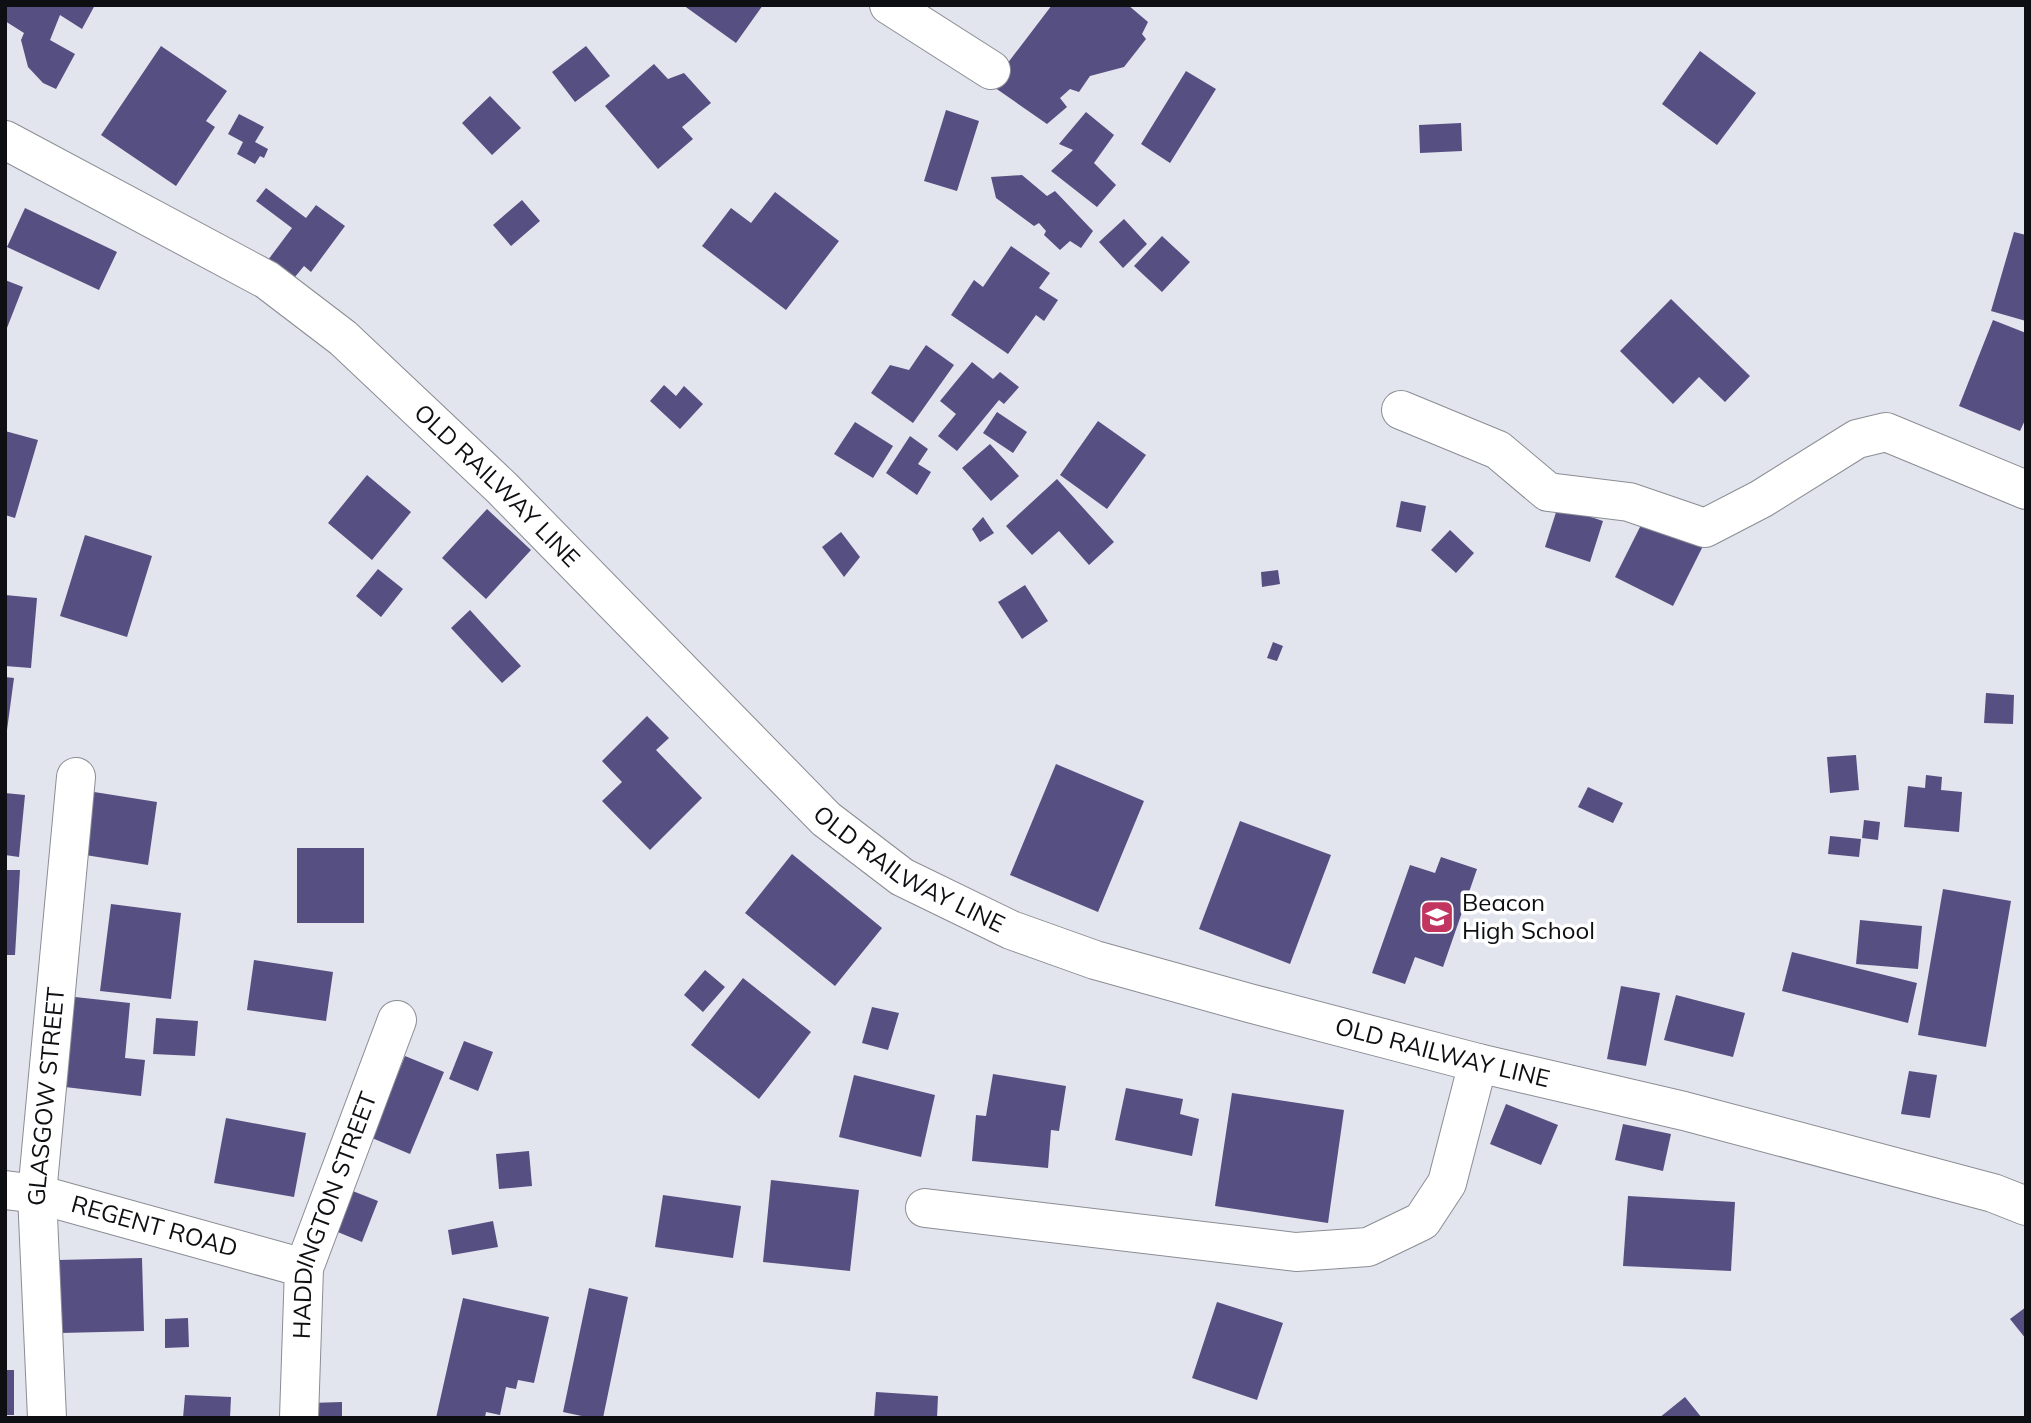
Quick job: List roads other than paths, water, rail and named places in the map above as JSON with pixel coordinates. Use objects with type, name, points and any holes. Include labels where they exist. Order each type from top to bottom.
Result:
[{"type":"street","points":[[889,5],[991,70]]},
{"type":"street","name":"OLD RAILWAY LINE","points":[[5,139],[267,280],[343,338],[502,488],[826,819],[902,877],[1011,930],[1095,960],[1478,1063],[1684,1111],[1993,1193],[2026,1206]]},
{"type":"street","points":[[1401,410],[1498,450],[1549,492],[1629,502],[1704,528],[1761,499],[1857,439],[1886,432],[2026,489]]},
{"type":"street","name":"GLASGOW STREET","points":[[47,1418],[21,1192],[76,777]]},
{"type":"street","name":"HADDINGTON STREET","points":[[299,1418],[304,1268],[397,1020]]},
{"type":"street","points":[[925,1208],[1296,1252],[1368,1247],[1422,1221],[1447,1183],[1478,1063]]},
{"type":"street","name":"REGENT ROAD","points":[[21,1192],[304,1268]]},
{"type":"place","name":"Beacon High School","points":[[1437,917]]}]
